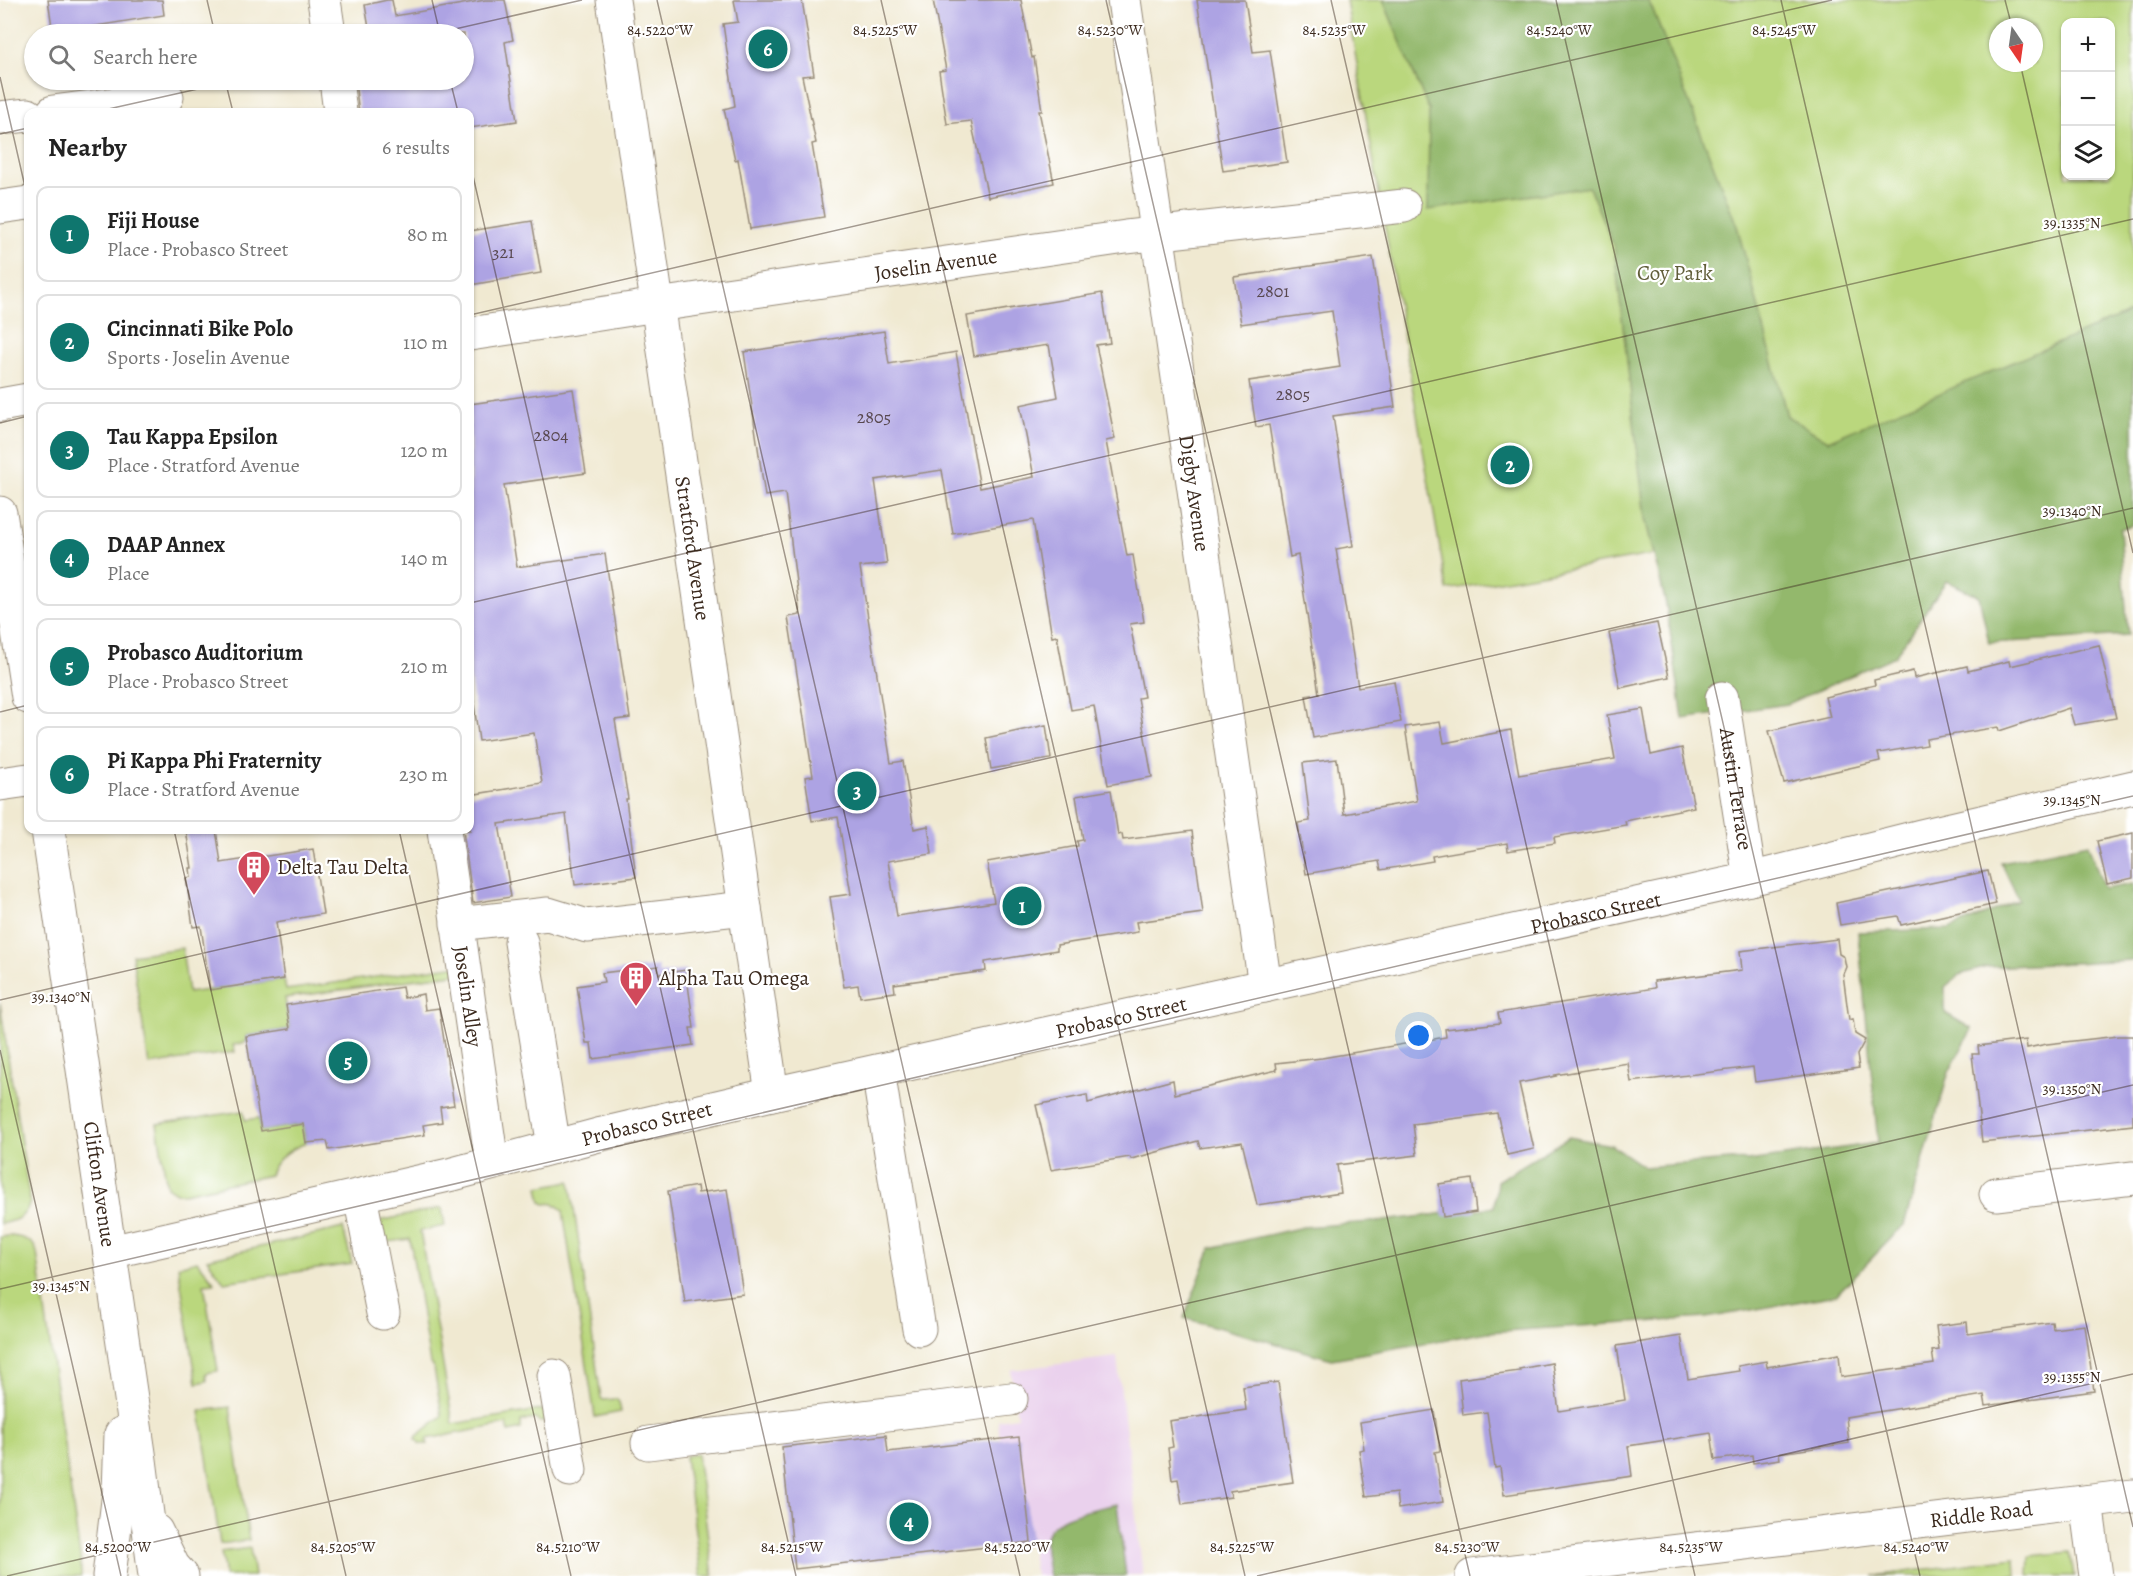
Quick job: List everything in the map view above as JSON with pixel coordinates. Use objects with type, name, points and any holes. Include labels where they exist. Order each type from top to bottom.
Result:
[{"type":"street","points":[[324,0],[328,24]]},
{"type":"street","name":"Stratford Avenue","points":[[613,0],[772,1094]]},
{"type":"street","name":"Digby Avenue","points":[[1124,0],[1265,986]]},
{"type":"street","points":[[337,90],[340,108]]},
{"type":"street","points":[[83,108],[167,97]]},
{"type":"street","points":[[0,118],[24,115]]},
{"type":"street","points":[[0,207],[24,203]]},
{"type":"street","name":"Joselin Avenue","points":[[474,333],[1157,233],[1404,206]]},
{"type":"street","points":[[0,405],[24,401]]},
{"type":"street","points":[[0,513],[23,611],[24,628]]},
{"type":"street","name":"Austin Terrace","points":[[1722,698],[1750,879]]},
{"type":"street","points":[[0,784],[24,781]]},
{"type":"street","name":"Probasco Street","points":[[110,1252],[360,1196],[772,1094],[1750,879],[1921,836],[2133,787]]},
{"type":"street","name":"Clifton Avenue","points":[[49,834],[155,1576]]},
{"type":"street","name":"Joselin Alley","points":[[445,834],[492,1163]]},
{"type":"street","points":[[457,924],[548,914],[587,926],[745,908]]},
{"type":"street","points":[[521,942],[554,1147]]},
{"type":"street","points":[[878,1071],[919,1329]]},
{"type":"street","points":[[1996,1194],[2133,1178]]},
{"type":"street","points":[[360,1196],[383,1312]]},
{"type":"street","points":[[109,1576],[119,1492],[124,1358]]},
{"type":"street","points":[[554,1376],[570,1470]]},
{"type":"street","points":[[648,1443],[1011,1400]]},
{"type":"street","name":"Riddle Road","points":[[1475,1576],[2133,1496]]},
{"type":"street","points":[[2086,1502],[2096,1576]]},
{"type":"street","points":[[146,1504],[173,1566],[182,1576]]},
{"type":"shaded area","points":[[1117,1357],[1143,1575],[1035,1576],[1019,1437],[1000,1440],[998,1420],[1017,1417],[1011,1370]]},
{"type":"green space","name":"Coy Park","points":[[1346,0],[2133,0],[2133,403],[2098,478],[1447,590]]},
{"type":"green space","points":[[1383,0],[1647,0],[1653,10],[1737,226],[1787,416],[1828,441],[2133,311],[2133,525],[2120,529],[2128,635],[1989,643],[1979,596],[1946,581],[1895,656],[1788,704],[1683,719],[1666,604],[1645,518],[1614,247],[1589,187],[1428,210],[1429,110]]},
{"type":"green space","points":[[2088,844],[2104,889],[2133,884],[2133,960],[1987,967],[1959,975],[1945,987],[1945,1013],[1972,1029],[1949,1072],[1904,1225],[1836,1295],[1706,1318],[1488,1332],[1332,1359],[1184,1318],[1211,1248],[1303,1227],[1384,1221],[1494,1207],[1497,1181],[1569,1137],[1611,1145],[1644,1167],[1731,1160],[1748,1161],[1878,1143],[1858,932],[1949,929],[2019,900],[2001,862]]},
{"type":"green space","points":[[182,948],[188,993],[284,979],[286,990],[458,965],[459,973],[285,998],[290,1029],[246,1036],[247,1042],[233,1045],[235,1052],[149,1065],[132,955]]},
{"type":"green space","points":[[0,1003],[30,1202],[19,1218],[0,1224]]},
{"type":"green space","points":[[243,1111],[245,1120],[259,1118],[261,1131],[303,1124],[306,1143],[284,1155],[275,1164],[270,1175],[184,1193],[176,1193],[167,1187],[157,1124]]},
{"type":"green space","points":[[570,1181],[601,1398],[603,1400],[616,1399],[621,1412],[595,1417],[563,1211],[555,1205],[541,1202],[538,1187]]},
{"type":"green space","points":[[442,1208],[445,1226],[420,1231],[453,1424],[546,1409],[547,1421],[540,1422],[536,1419],[521,1421],[521,1429],[509,1432],[507,1424],[426,1439],[428,1444],[420,1444],[416,1439],[442,1416],[434,1368],[430,1364],[410,1239],[380,1243],[374,1222]]},
{"type":"green space","points":[[343,1228],[352,1264],[224,1282],[207,1259]]},
{"type":"green space","points":[[11,1236],[27,1240],[34,1245],[37,1253],[81,1576],[0,1576],[0,1237]]},
{"type":"green space","points":[[197,1261],[215,1283],[204,1284],[218,1371],[206,1373],[207,1381],[197,1383],[178,1266]]},
{"type":"green space","points":[[230,1407],[249,1540],[220,1544],[200,1411]]},
{"type":"green space","points":[[697,1454],[713,1576],[701,1576],[685,1456]]},
{"type":"green space","points":[[1117,1504],[1126,1576],[1049,1576],[1045,1542],[1048,1532],[1054,1525],[1074,1514]]},
{"type":"green space","points":[[250,1548],[254,1576],[225,1576],[221,1552]]},
{"type":"green space","points":[[2070,1552],[2074,1576],[2029,1576],[2030,1556]]},
{"type":"green space","points":[[2015,1558],[2016,1576],[1873,1576]]},
{"type":"building","points":[[48,0],[162,0],[164,15],[108,24],[52,24]]},
{"type":"building","points":[[392,0],[395,16],[485,0],[505,0],[513,40],[505,42],[517,121],[474,127],[474,108],[358,108],[356,90],[474,90],[474,24],[368,24],[365,5]]},
{"type":"building","points":[[734,0],[802,0],[814,75],[802,76],[816,143],[812,144],[824,217],[750,229],[738,159],[735,160],[724,109],[735,106],[723,24],[738,22]]},
{"type":"building","points":[[933,0],[1021,0],[1032,58],[1034,57],[1042,111],[1039,111],[1054,183],[988,197],[971,121],[947,124],[939,71],[946,70]]},
{"type":"building","points":[[1197,0],[1245,0],[1253,52],[1270,50],[1287,162],[1223,171]]},
{"type":"building","points":[[532,221],[541,273],[474,284],[474,230]]},
{"type":"building","points":[[1373,257],[1395,407],[1333,416],[1353,546],[1336,549],[1358,687],[1394,681],[1401,722],[1313,738],[1306,696],[1319,694],[1298,555],[1290,557],[1269,425],[1256,427],[1249,381],[1340,367],[1332,311],[1241,324],[1234,277]]},
{"type":"building","points":[[1102,293],[1110,343],[1096,345],[1115,439],[1106,441],[1127,556],[1133,555],[1144,622],[1130,624],[1144,697],[1138,698],[1152,777],[1108,785],[1094,706],[1071,710],[1057,636],[1052,637],[1033,520],[953,534],[942,470],[875,480],[887,564],[860,567],[891,763],[903,761],[914,829],[928,826],[932,854],[888,861],[897,916],[994,902],[987,862],[1078,846],[1077,841],[1083,840],[1076,796],[1111,790],[1118,835],[1122,834],[1123,840],[1192,831],[1203,913],[1136,922],[1138,932],[1057,945],[1057,950],[985,962],[986,971],[894,984],[895,992],[860,997],[858,985],[844,987],[830,897],[851,894],[838,817],[812,821],[805,777],[813,776],[788,617],[800,615],[785,493],[765,496],[744,352],[884,331],[889,364],[956,352],[980,488],[1034,477],[1020,405],[1058,397],[1049,345],[974,356],[967,316]]},
{"type":"building","points":[[573,389],[586,473],[504,485],[517,567],[605,554],[630,718],[615,720],[628,799],[626,799],[636,877],[575,885],[566,814],[499,824],[511,897],[473,903],[464,834],[474,834],[474,794],[542,783],[534,733],[479,741],[474,705],[474,403]]},
{"type":"building","points":[[1657,623],[1669,677],[1620,688],[1609,633]]},
{"type":"building","points":[[2099,645],[2116,718],[2074,725],[2069,708],[1999,731],[1998,727],[1926,739],[1927,745],[1878,753],[1880,761],[1784,783],[1769,731],[1830,717],[1825,697],[1875,685],[1874,680],[1913,671],[1914,678],[1967,666],[1968,671],[2009,661],[2010,666]]},
{"type":"building","points":[[1643,709],[1651,755],[1682,748],[1694,807],[1625,821],[1626,825],[1554,837],[1555,843],[1508,851],[1507,843],[1432,856],[1433,861],[1381,870],[1379,861],[1306,874],[1298,823],[1310,821],[1303,763],[1337,759],[1344,814],[1417,801],[1405,727],[1440,722],[1444,743],[1511,730],[1519,775],[1615,759],[1607,715]]},
{"type":"building","points":[[1046,725],[1051,759],[991,769],[986,738]]},
{"type":"building","points":[[2133,833],[2133,878],[2107,884],[2097,841]]},
{"type":"building","name":"Delta Tau Delta","points":[[187,834],[217,834],[221,863],[313,849],[323,914],[276,922],[284,979],[210,990],[201,926],[193,927],[186,878],[191,877],[190,868],[192,868]]},
{"type":"building","points":[[1988,871],[1996,904],[1901,925],[1898,916],[1840,925],[1836,903]]},
{"type":"building","points":[[1837,939],[1839,954],[1844,957],[1846,967],[1843,974],[1849,1020],[1853,1019],[1855,1034],[1865,1040],[1857,1055],[1859,1068],[1755,1082],[1753,1067],[1631,1082],[1628,1063],[1519,1083],[1534,1149],[1507,1155],[1497,1113],[1413,1124],[1417,1155],[1337,1165],[1341,1193],[1257,1205],[1242,1142],[1200,1148],[1198,1141],[1131,1159],[1130,1157],[1051,1170],[1036,1105],[1087,1095],[1088,1103],[1173,1080],[1175,1094],[1277,1070],[1276,1063],[1322,1058],[1446,1037],[1445,1029],[1500,1023],[1498,1013],[1655,988],[1654,981],[1742,970],[1740,951]]},
{"type":"building","name":"Alpha Tau Omega","points":[[658,966],[659,974],[686,970],[694,1028],[690,1028],[693,1045],[593,1059],[591,1043],[586,1043],[577,986],[604,982],[602,973]]},
{"type":"building","points":[[402,987],[404,998],[423,994],[425,1010],[439,1008],[454,1105],[440,1107],[442,1122],[423,1125],[425,1135],[329,1150],[327,1141],[306,1143],[303,1124],[261,1131],[246,1036],[290,1029],[286,1005]]},
{"type":"building","points":[[2133,1036],[2133,1125],[1982,1142],[1972,1054],[1979,1054],[1978,1046],[2026,1040],[2027,1048]]},
{"type":"building","points":[[1472,1179],[1476,1212],[1443,1217],[1439,1184]]},
{"type":"building","points":[[697,1186],[698,1193],[727,1189],[743,1294],[685,1302],[668,1191]]},
{"type":"building","points":[[1967,1322],[1968,1334],[2052,1322],[2053,1329],[2085,1325],[2094,1391],[1986,1406],[1984,1395],[1846,1417],[1849,1443],[1779,1453],[1780,1459],[1753,1463],[1752,1455],[1715,1460],[1711,1433],[1628,1446],[1632,1476],[1504,1495],[1500,1467],[1495,1468],[1487,1412],[1463,1415],[1459,1379],[1520,1371],[1519,1369],[1552,1363],[1559,1411],[1625,1400],[1617,1346],[1681,1336],[1688,1379],[1739,1371],[1738,1366],[1766,1361],[1767,1367],[1839,1354],[1841,1377],[1934,1364],[1932,1351],[1939,1350],[1936,1326]]},
{"type":"building","points":[[1278,1382],[1293,1482],[1230,1491],[1231,1497],[1182,1504],[1178,1479],[1172,1480],[1168,1448],[1173,1447],[1169,1421],[1246,1410],[1243,1387]]},
{"type":"building","points":[[1434,1410],[1440,1451],[1435,1452],[1443,1502],[1398,1509],[1396,1493],[1366,1497],[1359,1450],[1364,1449],[1360,1422]]},
{"type":"building","points":[[886,1435],[888,1452],[1019,1437],[1031,1542],[795,1569],[782,1447]]},
{"type":"place","name":"Pi Kappa Phi Fraternity","points":[[768,49]]},
{"type":"place","name":"Cincinnati Bike Polo","points":[[1510,465]]},
{"type":"place","name":"Tau Kappa Epsilon","points":[[857,791]]},
{"type":"place","name":"Delta Tau Delta","points":[[254,896]]},
{"type":"place","name":"Fiji House","points":[[1022,906]]},
{"type":"place","name":"Alpha Tau Omega","points":[[636,1007]]},
{"type":"place","name":"Probasco Auditorium","points":[[348,1061]]},
{"type":"place","name":"DAAP Annex","points":[[909,1522]]}]
